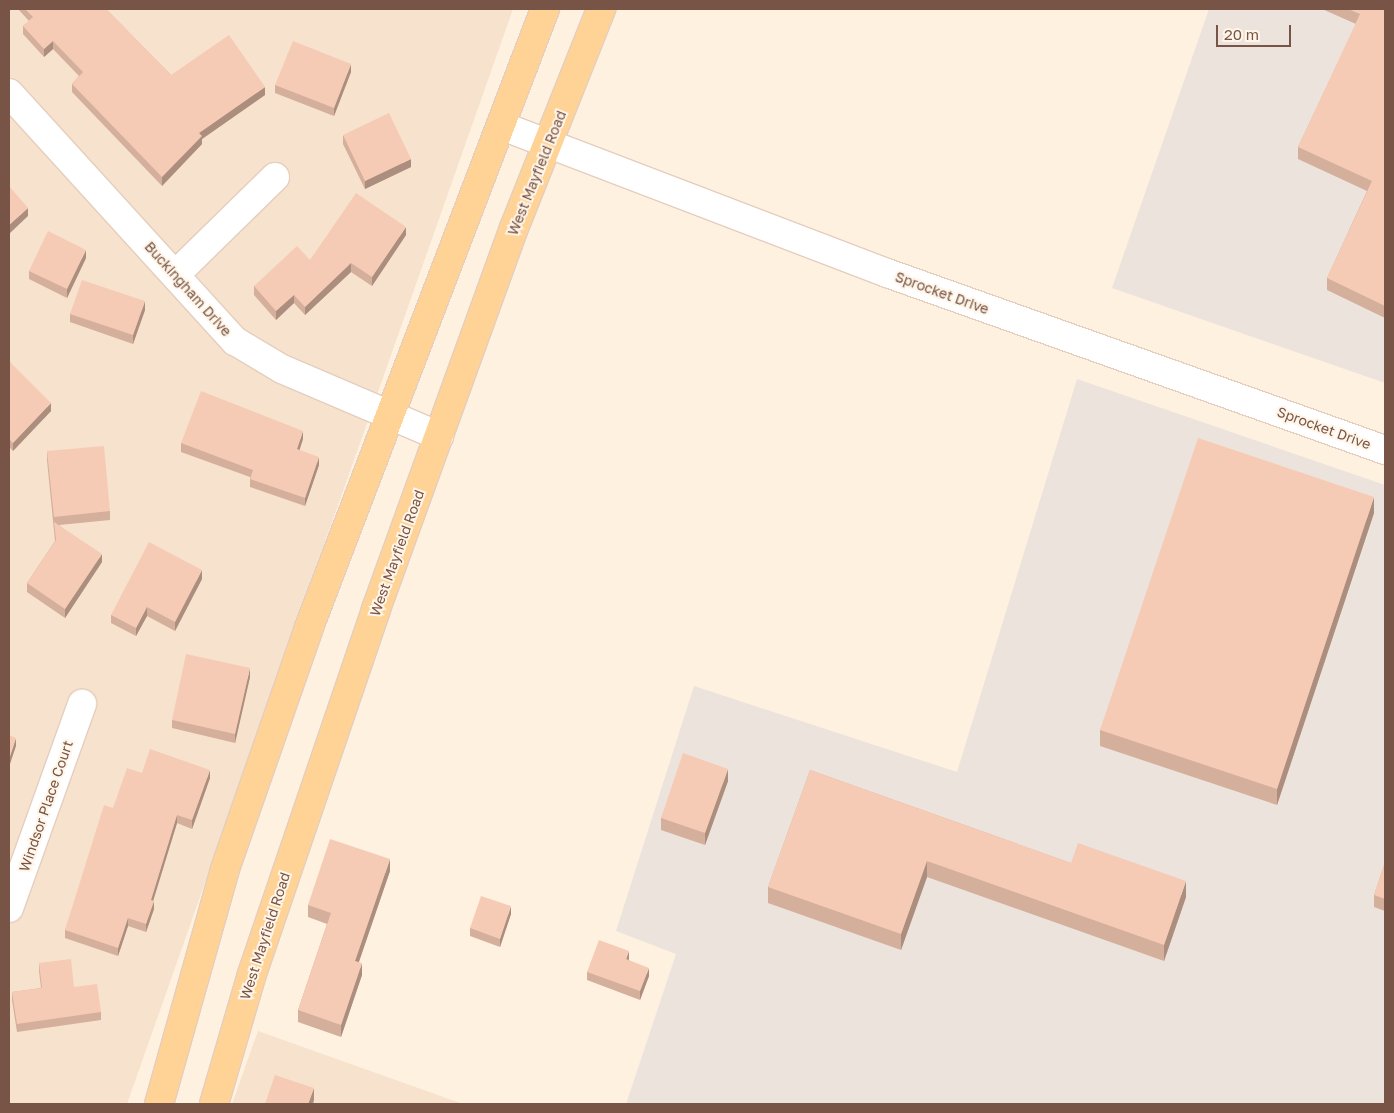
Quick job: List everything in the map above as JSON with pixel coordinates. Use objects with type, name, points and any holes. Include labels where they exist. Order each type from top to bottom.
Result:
[{"type":"main road","points":[[159,1104],[225,869],[389,418],[502,126],[545,9]]},
{"type":"main road","name":"West Mayfield Road","points":[[214,1104],[252,974],[439,436],[601,9]]},
{"type":"street","name":"Buckingham Drive","points":[[9,93],[235,341],[389,418],[439,436]]},
{"type":"street","name":"Sprocket Drive","points":[[502,126],[887,273],[1385,450]]},
{"type":"street","points":[[174,275],[275,177]]},
{"type":"street","name":"Windsor Place Court","points":[[9,908],[82,704]]},
{"type":"shaded area","points":[[9,9],[513,9],[127,1104],[9,1104]]},
{"type":"shaded area","points":[[1209,9],[1385,9],[1385,383],[1112,288]]},
{"type":"shaded area","points":[[1077,379],[1385,485],[1385,1104],[626,1104],[676,954],[616,931],[694,686],[957,772]]},
{"type":"shaded area","points":[[258,1031],[463,1104],[232,1104]]},
{"type":"building","points":[[25,9],[106,9],[171,75],[229,35],[265,87],[199,133],[202,136],[162,177],[72,84],[83,72],[53,41],[44,49],[23,26],[33,17]]},
{"type":"building","points":[[1348,9],[1385,9],[1385,306],[1327,278],[1372,181],[1298,147],[1360,14]]},
{"type":"building","points":[[293,41],[351,64],[334,108],[275,85]]},
{"type":"building","points":[[389,113],[411,159],[365,181],[343,135]]},
{"type":"building","points":[[9,186],[28,208],[9,225]]},
{"type":"building","points":[[356,193],[406,227],[372,277],[351,263],[305,307],[294,295],[276,311],[254,286],[297,246],[310,260]]},
{"type":"building","points":[[48,231],[86,250],[67,289],[29,271]]},
{"type":"building","points":[[82,280],[145,301],[133,335],[70,314]]},
{"type":"building","points":[[9,361],[51,403],[13,443],[9,439]]},
{"type":"building","points":[[201,391],[303,431],[297,449],[319,457],[305,498],[250,479],[253,470],[181,443]]},
{"type":"building","points":[[1198,438],[1374,497],[1277,789],[1100,730]]},
{"type":"building","points":[[104,446],[110,511],[54,517],[47,451]]},
{"type":"building","points":[[54,522],[102,554],[65,609],[27,583],[56,540]]},
{"type":"building","points":[[149,542],[202,570],[175,622],[147,607],[136,628],[111,615]]},
{"type":"building","points":[[186,654],[250,668],[235,734],[172,720]]},
{"type":"building","points":[[9,735],[16,738],[9,759]]},
{"type":"building","points":[[150,749],[210,770],[192,820],[177,815],[151,900],[154,901],[146,924],[128,918],[118,948],[65,930],[104,805],[113,808],[127,768],[142,773]]},
{"type":"building","points":[[683,753],[728,769],[705,833],[661,818]]},
{"type":"building","points":[[810,770],[1071,863],[1078,843],[1186,881],[1164,945],[927,861],[901,934],[768,887]]},
{"type":"building","points":[[330,839],[390,859],[355,961],[362,963],[341,1025],[298,1010],[331,913],[308,905]]},
{"type":"building","points":[[1385,862],[1385,899],[1374,895]]},
{"type":"building","points":[[481,896],[511,906],[500,939],[470,928]]},
{"type":"building","points":[[599,940],[629,951],[626,959],[649,968],[640,991],[587,972]]},
{"type":"building","points":[[71,959],[74,987],[97,984],[101,1012],[17,1024],[12,992],[42,988],[39,963]]},
{"type":"building","points":[[275,1075],[314,1088],[308,1104],[265,1104]]}]
